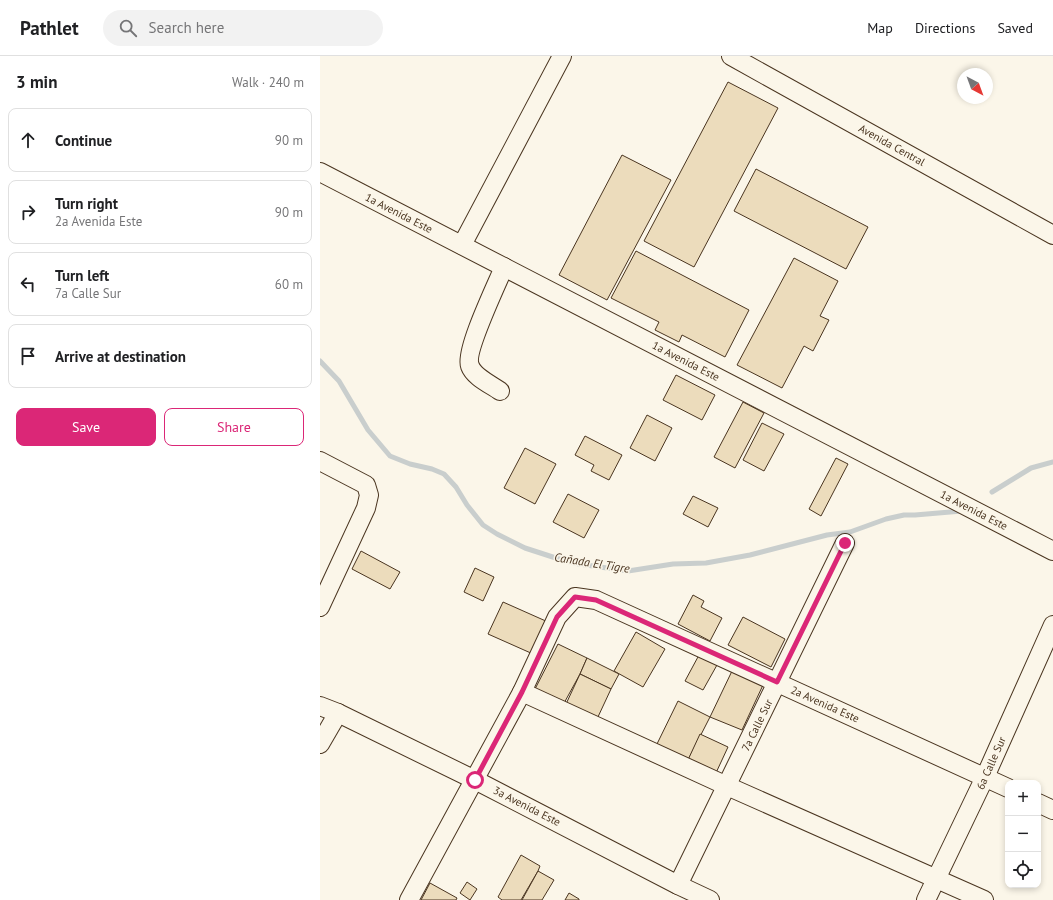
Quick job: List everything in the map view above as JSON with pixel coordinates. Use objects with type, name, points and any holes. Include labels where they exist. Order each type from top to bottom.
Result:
[{"type":"street","points":[[462,245],[562,56]]},
{"type":"street","name":"Avenida Central","points":[[731,56],[1053,234]]},
{"type":"street","name":"1a Avenida Este","points":[[320,172],[1053,551]]},
{"type":"street","points":[[500,391],[474,373],[469,364],[471,346],[504,267]]},
{"type":"street","points":[[320,461],[366,485],[369,495],[366,508],[324,588],[320,607]]},
{"type":"street","name":"7a Calle Sur","points":[[678,885],[845,543]]},
{"type":"street","name":"2a Avenida Este","points":[[522,692],[557,617],[575,597],[596,600],[1005,787]]},
{"type":"street","name":"6a Calle Sur","points":[[926,900],[938,878],[985,777],[1053,625]]},
{"type":"street","points":[[409,900],[522,692],[727,786],[938,878],[984,900]]},
{"type":"street","name":"3a Avenida Este","points":[[320,706],[338,713],[475,780],[710,900]]},
{"type":"street","points":[[320,744],[338,713]]},
{"type":"street","points":[[1041,804],[1053,810]]},
{"type":"building","points":[[728,82],[778,108],[694,267],[644,241]]},
{"type":"building","points":[[622,155],[671,180],[607,300],[559,275]]},
{"type":"building","points":[[756,169],[868,227],[846,269],[734,211]]},
{"type":"building","points":[[636,251],[749,310],[725,357],[682,335],[679,342],[655,330],[659,322],[611,298]]},
{"type":"building","points":[[794,258],[838,281],[820,316],[829,320],[813,351],[804,346],[782,388],[737,365]]},
{"type":"building","points":[[676,375],[715,395],[702,420],[663,400]]},
{"type":"building","points":[[743,402],[764,413],[735,468],[714,457]]},
{"type":"building","points":[[647,415],[672,428],[655,461],[630,448]]},
{"type":"building","points":[[762,423],[784,434],[764,471],[743,460]]},
{"type":"building","points":[[585,436],[622,455],[609,480],[591,471],[594,465],[575,455]]},
{"type":"building","points":[[525,448],[556,464],[535,504],[504,488]]},
{"type":"building","points":[[836,458],[848,464],[821,516],[809,509]]},
{"type":"building","points":[[568,494],[599,510],[584,538],[553,522]]},
{"type":"building","points":[[693,496],[718,508],[708,527],[683,514]]},
{"type":"building","points":[[361,551],[400,572],[390,589],[352,569]]},
{"type":"building","points":[[475,568],[494,577],[483,601],[464,592]]},
{"type":"building","points":[[693,595],[704,601],[701,607],[722,618],[710,641],[678,624]]},
{"type":"building","points":[[503,602],[548,622],[533,654],[488,634]]},
{"type":"building","points":[[743,617],[785,639],[771,667],[728,645]]},
{"type":"building","points":[[636,632],[665,649],[643,687],[614,671]]},
{"type":"building","points":[[558,644],[587,658],[563,705],[534,691]]},
{"type":"building","points":[[699,655],[717,665],[703,690],[685,681]]},
{"type":"building","points":[[587,658],[619,674],[611,689],[580,674]]},
{"type":"building","points":[[732,671],[763,685],[742,730],[710,717]]},
{"type":"building","points":[[580,674],[611,689],[597,719],[566,704]]},
{"type":"building","points":[[678,701],[710,717],[687,762],[656,746]]},
{"type":"building","points":[[700,734],[728,747],[715,775],[687,762]]},
{"type":"building","points":[[521,855],[540,866],[538,871],[521,900],[502,900],[498,897]]},
{"type":"building","points":[[538,871],[554,880],[542,900],[522,900]]},
{"type":"building","points":[[467,882],[477,889],[470,900],[460,893]]},
{"type":"building","points":[[430,883],[457,898],[456,900],[421,900]]},
{"type":"building","points":[[569,893],[579,899],[579,900],[565,900]]},
{"type":"waterway","name":"Cañada El Tigre","points":[[320,361],[339,381],[368,430],[390,456],[410,464],[432,469],[444,474],[456,487],[467,505],[483,525],[497,534],[525,548],[579,564],[628,571],[673,564],[706,563],[750,555],[827,535],[850,532],[886,519],[904,515],[962,511]]},
{"type":"waterway","name":"Cañada El Tigre","points":[[992,492],[1031,468],[1053,462]]},
{"type":"route","points":[[475,780],[522,692],[557,617],[575,597],[596,600],[777,682],[845,543]]}]
